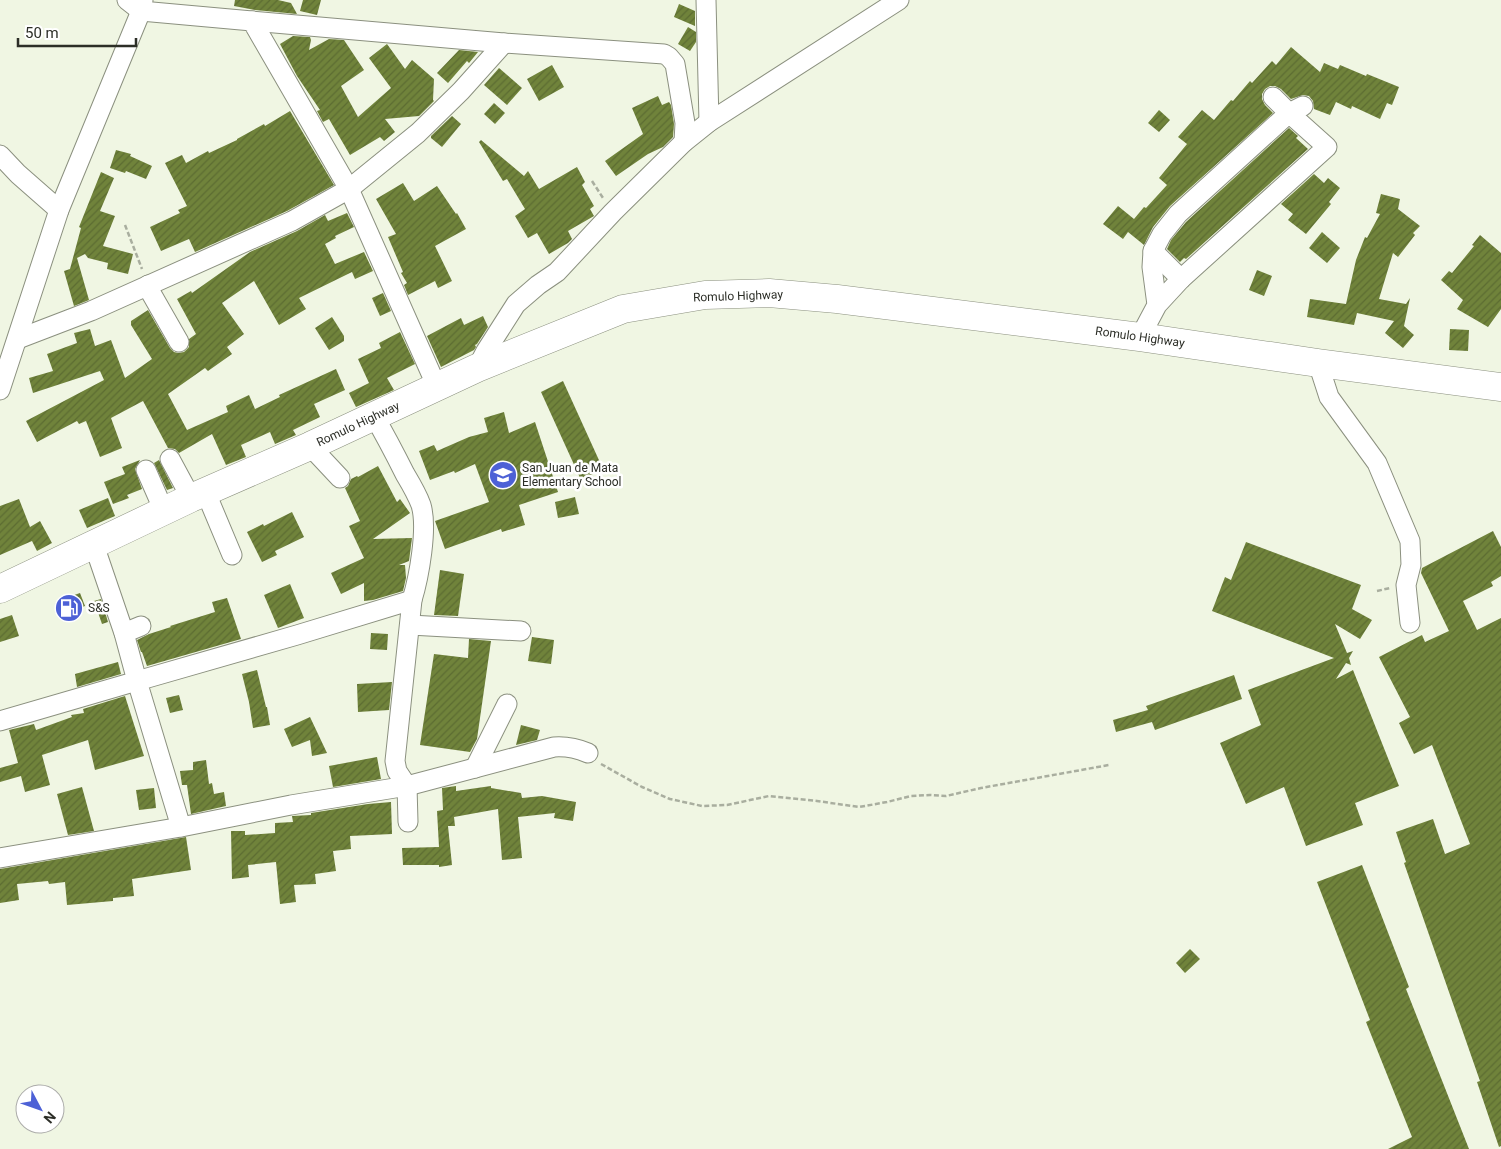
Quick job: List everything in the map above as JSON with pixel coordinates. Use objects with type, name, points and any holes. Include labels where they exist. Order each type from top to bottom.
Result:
[{"type":"highway","name":"Romulo Highway","points":[[0,589],[164,511],[310,446],[477,368],[623,309],[705,295],[769,294],[837,299],[1140,336],[1318,363],[1501,387]]},
{"type":"street","points":[[706,0],[709,122]]},
{"type":"street","points":[[477,368],[516,304],[557,272],[612,212],[684,142],[709,122],[899,0]]},
{"type":"street","points":[[0,390],[59,210],[137,4],[252,21],[504,43],[657,53],[669,57],[675,64],[685,123],[684,142]]},
{"type":"street","points":[[252,21],[349,189],[437,387]]},
{"type":"street","points":[[18,339],[91,311],[292,221],[349,189],[418,132],[461,91],[504,43]]},
{"type":"street","points":[[1140,336],[1157,305],[1181,279],[1327,147],[1296,110],[1273,97]]},
{"type":"street","points":[[1157,305],[1152,267],[1153,251],[1162,234],[1178,214],[1296,110]]},
{"type":"street","points":[[0,155],[18,174],[59,210]]},
{"type":"street","points":[[1153,251],[1181,279]]},
{"type":"street","points":[[148,285],[179,342]]},
{"type":"street","points":[[1318,363],[1329,397],[1377,463],[1410,541],[1411,566],[1406,585],[1410,623]]},
{"type":"street","points":[[374,416],[421,505],[424,534],[412,600],[395,761],[397,771],[407,786],[408,822]]},
{"type":"street","points":[[310,446],[340,478]]},
{"type":"street","points":[[170,459],[199,495],[232,555]]},
{"type":"street","points":[[146,470],[164,511]]},
{"type":"street","points":[[94,545],[132,630],[137,681],[181,827]]},
{"type":"street","points":[[0,721],[412,600]]},
{"type":"street","points":[[410,625],[521,631]]},
{"type":"street","points":[[475,768],[507,704]]},
{"type":"street","points":[[0,858],[407,786],[554,747],[565,746],[588,753]]},
{"type":"path","points":[[592,181],[612,212]]},
{"type":"path","points":[[124,225],[148,285]]},
{"type":"path","points":[[588,753],[600,764],[642,787],[670,799],[702,806],[727,805],[769,796],[859,807],[911,796],[946,796],[1109,765]]},
{"type":"building","points":[[235,0],[278,0],[291,3],[297,14],[234,6]]},
{"type":"building","points":[[303,0],[321,0],[317,15],[300,11]]},
{"type":"building","points":[[679,4],[695,11],[695,26],[674,17]]},
{"type":"building","points":[[688,27],[696,32],[696,42],[690,51],[678,44]]},
{"type":"building","points":[[293,36],[310,37],[309,50],[329,39],[344,40],[364,70],[341,86],[358,117],[391,88],[369,58],[387,44],[405,69],[412,60],[434,79],[434,101],[419,116],[385,119],[395,132],[384,141],[380,137],[350,155],[329,119],[323,122],[317,111],[320,110],[297,76],[280,44]]},
{"type":"building","points":[[1291,47],[1320,72],[1324,63],[1338,69],[1340,65],[1399,87],[1392,105],[1387,103],[1380,119],[1352,106],[1351,109],[1336,102],[1330,115],[1314,109],[1313,101],[1309,96],[1303,95],[1291,99],[1281,89],[1270,86],[1265,89],[1262,99],[1273,113],[1170,206],[1153,227],[1144,245],[1128,232],[1123,239],[1103,224],[1118,206],[1134,219],[1144,207],[1146,208],[1167,185],[1159,178],[1187,144],[1178,137],[1202,110],[1214,120],[1250,81],[1252,83],[1272,61],[1276,65]]},
{"type":"building","points":[[459,50],[478,52],[469,63],[467,61],[448,83],[437,73]]},
{"type":"building","points":[[552,65],[564,87],[539,101],[527,79]]},
{"type":"building","points":[[499,68],[522,88],[507,105],[484,85]]},
{"type":"building","points":[[658,96],[662,105],[669,102],[671,105],[674,124],[673,137],[663,147],[648,154],[616,176],[605,161],[643,134],[632,108]]},
{"type":"building","points":[[494,103],[505,113],[495,124],[484,114]]},
{"type":"building","points":[[1159,110],[1170,120],[1159,132],[1148,123]]},
{"type":"building","points":[[290,111],[334,185],[287,211],[195,252],[189,239],[161,251],[150,227],[180,213],[178,210],[187,206],[165,163],[182,155],[186,163],[208,151],[209,153],[237,140],[264,124],[265,126]]},
{"type":"building","points":[[452,116],[461,124],[442,147],[431,136]]},
{"type":"building","points":[[1289,128],[1298,136],[1296,138],[1308,149],[1186,259],[1184,258],[1180,262],[1167,249],[1171,240],[1186,222]]},
{"type":"building","points":[[481,140],[524,176],[528,171],[539,189],[577,167],[585,182],[582,185],[594,206],[590,209],[594,216],[568,231],[572,239],[549,254],[537,233],[528,238],[515,216],[525,209],[507,179],[503,181],[479,142]]},
{"type":"building","points":[[116,150],[131,154],[130,156],[152,166],[146,179],[126,171],[125,173],[110,168]]},
{"type":"building","points":[[101,172],[114,178],[100,211],[115,216],[103,246],[133,254],[128,274],[107,269],[108,263],[88,258],[85,254],[77,258],[89,300],[74,306],[64,271],[70,269],[81,228],[79,227]]},
{"type":"building","points":[[1314,174],[1324,183],[1328,178],[1340,188],[1329,202],[1331,204],[1306,234],[1288,220],[1293,214],[1281,204]]},
{"type":"building","points":[[403,183],[414,201],[437,186],[466,229],[435,246],[452,281],[438,288],[435,281],[408,295],[404,285],[407,283],[401,273],[403,272],[388,237],[396,234],[376,199]]},
{"type":"building","points":[[1381,194],[1400,199],[1398,209],[1420,226],[1413,233],[1415,235],[1398,257],[1393,253],[1379,299],[1406,304],[1410,298],[1404,326],[1414,335],[1403,348],[1385,333],[1394,321],[1357,313],[1354,325],[1307,317],[1310,299],[1346,304],[1356,260],[1365,237],[1367,238],[1380,214],[1376,213]]},
{"type":"building","points":[[347,213],[354,227],[335,236],[336,238],[325,244],[335,264],[364,252],[373,271],[355,279],[352,272],[299,298],[306,309],[279,325],[254,281],[222,303],[244,334],[227,347],[232,354],[208,371],[205,368],[168,394],[187,430],[228,412],[226,406],[249,395],[255,409],[280,397],[279,395],[336,369],[345,390],[314,404],[320,417],[293,430],[296,435],[275,444],[270,432],[241,445],[246,457],[226,465],[212,434],[179,453],[175,449],[168,448],[143,401],[111,418],[122,448],[100,457],[86,421],[79,424],[77,421],[37,442],[26,421],[104,380],[100,371],[33,393],[29,378],[53,371],[47,354],[77,343],[74,333],[90,329],[95,346],[111,340],[125,378],[152,359],[131,325],[131,321],[148,310],[170,348],[174,352],[184,352],[189,347],[189,339],[196,334],[177,299],[191,291],[192,293],[250,252],[297,231],[325,215],[328,221]]},
{"type":"building","points":[[1322,232],[1340,248],[1327,263],[1309,248]]},
{"type":"building","points":[[1480,235],[1501,253],[1501,309],[1488,327],[1457,309],[1463,300],[1441,280],[1449,271],[1452,273],[1474,246],[1472,245]]},
{"type":"building","points":[[1257,270],[1272,276],[1264,296],[1249,290]]},
{"type":"building","points":[[383,293],[391,311],[380,316],[372,298]]},
{"type":"building","points":[[483,316],[488,327],[475,345],[474,350],[441,367],[427,336],[461,318],[464,325]]},
{"type":"building","points":[[332,317],[344,336],[344,341],[329,350],[315,328]]},
{"type":"building","points":[[1450,329],[1469,330],[1468,351],[1449,350]]},
{"type":"building","points":[[400,332],[415,364],[387,378],[394,390],[356,407],[349,393],[369,383],[358,359],[381,348],[379,343]]},
{"type":"building","points":[[563,381],[603,469],[581,480],[541,392]]},
{"type":"building","points":[[504,412],[509,433],[535,422],[558,492],[519,505],[525,525],[502,532],[501,529],[445,549],[435,521],[489,502],[475,464],[455,473],[454,471],[430,480],[419,451],[434,445],[437,451],[469,437],[488,432],[484,418]]},
{"type":"building","points":[[140,460],[135,469],[142,489],[127,495],[129,498],[113,504],[104,482],[125,474],[122,467]]},
{"type":"building","points":[[159,460],[173,488],[167,490],[154,463]]},
{"type":"building","points":[[378,466],[397,502],[400,499],[410,513],[373,539],[412,538],[409,561],[399,565],[405,565],[406,578],[403,591],[364,601],[364,583],[341,594],[331,573],[364,558],[349,526],[360,521],[345,488],[351,479]]},
{"type":"building","points":[[575,497],[579,514],[558,518],[555,502]]},
{"type":"building","points":[[108,498],[115,516],[87,528],[79,510]]},
{"type":"building","points":[[19,499],[30,527],[40,521],[52,543],[37,551],[32,541],[0,555],[0,506]]},
{"type":"building","points":[[292,512],[304,537],[275,551],[277,555],[262,562],[247,532]]},
{"type":"building","points":[[1493,531],[1501,547],[1501,576],[1491,582],[1493,586],[1463,601],[1477,630],[1501,618],[1501,1146],[1499,1147],[1477,1082],[1480,1081],[1404,863],[1406,862],[1396,832],[1433,819],[1445,854],[1470,844],[1432,745],[1414,754],[1399,723],[1410,717],[1379,657],[1422,635],[1425,642],[1449,631],[1421,573],[1422,568]]},
{"type":"building","points":[[1246,542],[1361,585],[1352,609],[1372,620],[1360,639],[1335,624],[1347,653],[1353,651],[1349,658],[1351,665],[1346,663],[1336,679],[1353,670],[1399,786],[1355,803],[1363,825],[1306,846],[1284,787],[1246,804],[1220,743],[1261,725],[1248,690],[1334,658],[1212,611],[1225,577],[1231,580]]},
{"type":"building","points":[[440,570],[464,574],[458,616],[434,615]]},
{"type":"building","points":[[290,584],[304,618],[278,628],[264,595]]},
{"type":"building","points":[[80,593],[85,606],[65,614],[60,600]]},
{"type":"building","points":[[227,598],[241,639],[147,666],[137,640],[170,626],[215,612],[212,602]]},
{"type":"building","points":[[101,599],[108,622],[102,624],[94,601]]},
{"type":"building","points":[[12,615],[19,636],[0,642],[0,619]]},
{"type":"building","points":[[371,633],[388,634],[387,650],[370,649]]},
{"type":"building","points":[[532,637],[554,640],[551,664],[528,661]]},
{"type":"building","points":[[469,639],[491,641],[477,739],[470,752],[420,745],[434,654],[468,658]]},
{"type":"building","points":[[118,662],[121,674],[77,687],[75,674]]},
{"type":"building","points":[[257,670],[270,725],[253,728],[242,674]]},
{"type":"building","points":[[1234,675],[1242,699],[1155,730],[1152,722],[1116,732],[1113,720],[1148,710],[1146,706]]},
{"type":"building","points":[[392,682],[389,710],[358,712],[357,684]]},
{"type":"building","points":[[179,695],[183,710],[170,713],[166,698]]},
{"type":"building","points":[[125,696],[144,756],[95,770],[88,740],[42,755],[50,785],[25,792],[21,776],[0,782],[0,768],[18,763],[9,730],[34,724],[36,730],[72,717],[71,715],[84,713],[83,709]]},
{"type":"building","points":[[310,717],[327,753],[312,756],[310,740],[292,747],[284,729]]},
{"type":"building","points":[[521,725],[540,730],[537,740],[516,745]]},
{"type":"building","points":[[377,757],[381,779],[333,787],[329,766]]},
{"type":"building","points":[[206,760],[209,784],[212,783],[214,794],[224,792],[226,806],[191,814],[187,785],[182,785],[180,771],[193,770],[193,762]]},
{"type":"building","points":[[456,786],[456,791],[491,786],[491,788],[521,793],[522,798],[542,796],[576,802],[573,821],[554,818],[555,813],[518,817],[522,858],[502,860],[498,809],[454,817],[455,826],[448,826],[452,865],[439,867],[439,865],[403,865],[402,848],[439,847],[437,811],[443,810],[442,788]]},
{"type":"building","points":[[82,787],[94,831],[68,835],[57,794]]},
{"type":"building","points":[[154,788],[156,808],[139,810],[136,790]]},
{"type":"building","points":[[391,802],[392,834],[350,836],[351,849],[333,851],[336,871],[315,874],[316,884],[294,885],[296,902],[280,904],[276,862],[248,865],[249,877],[232,879],[231,831],[245,831],[245,835],[275,833],[275,823],[293,822],[292,816],[311,815],[311,813]]},
{"type":"building","points":[[186,837],[191,870],[132,879],[134,896],[113,898],[113,901],[67,905],[65,882],[49,884],[48,881],[17,884],[19,900],[0,903],[0,869]]},
{"type":"building","points":[[1362,865],[1409,987],[1406,989],[1469,1149],[1388,1149],[1412,1137],[1366,1022],[1370,1020],[1317,882]]},
{"type":"building","points":[[1190,949],[1200,959],[1185,973],[1176,963]]},
{"type":"place","name":"San Juan de Mata Elementary School","points":[[503,475]]},
{"type":"place","name":"S&S","points":[[69,608]]}]
